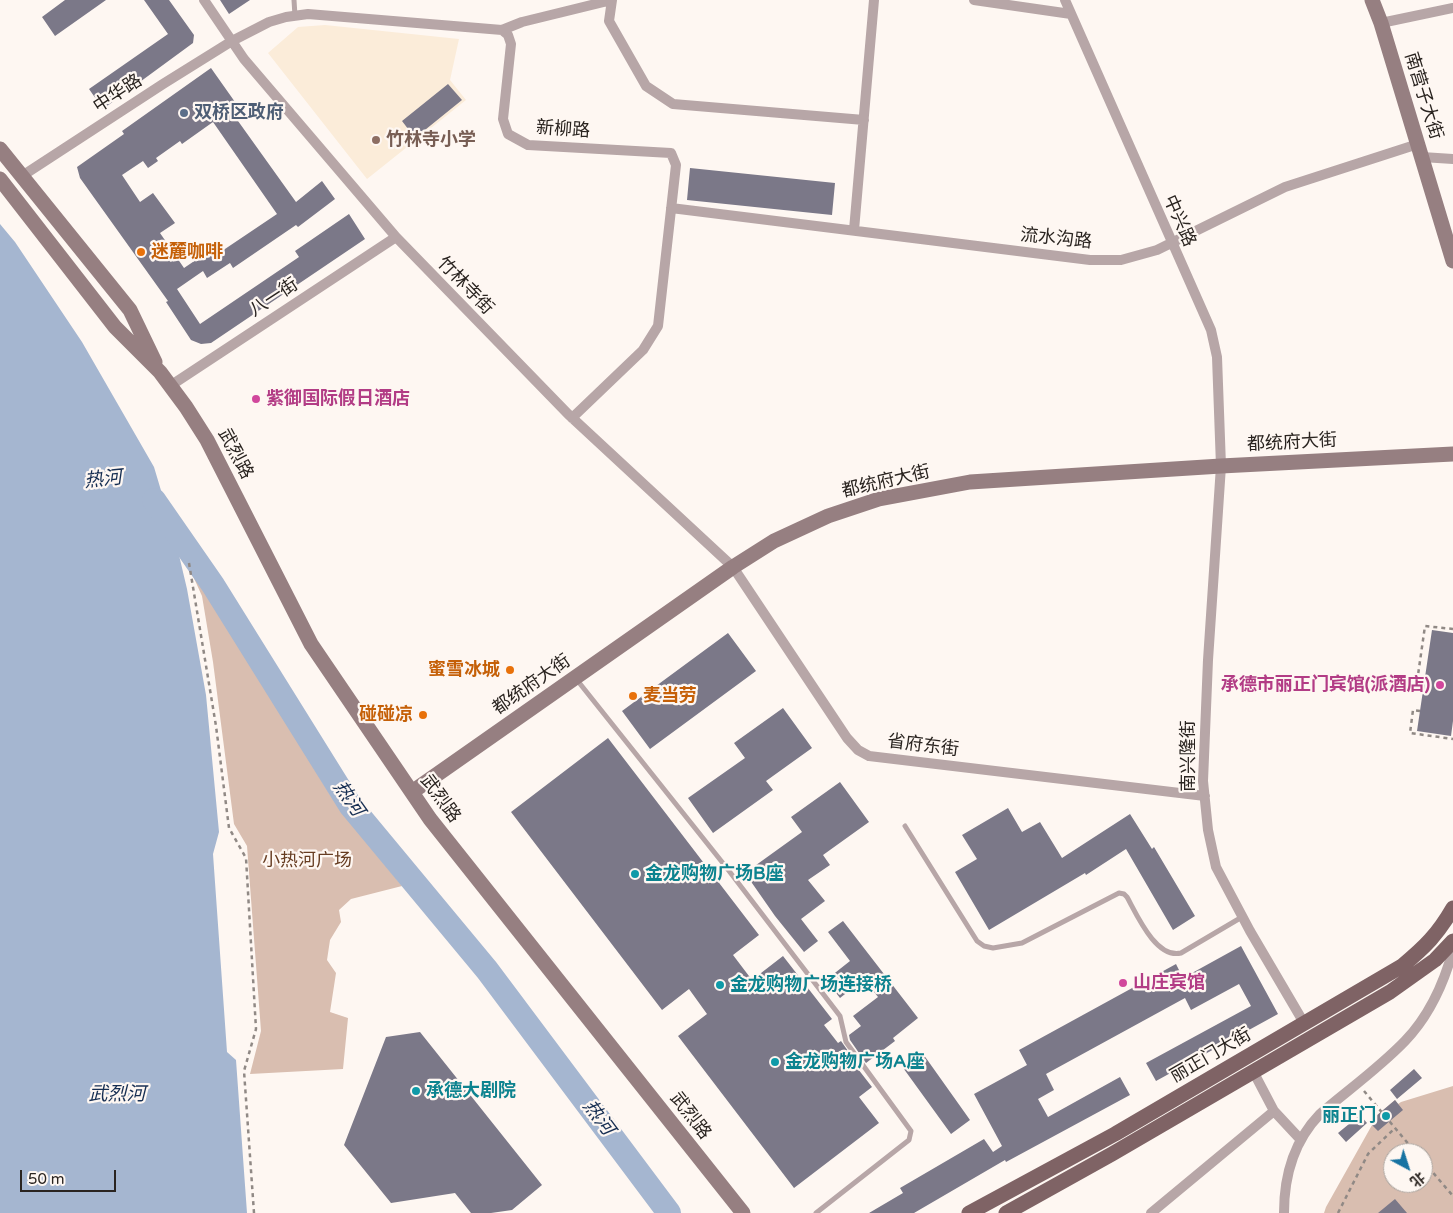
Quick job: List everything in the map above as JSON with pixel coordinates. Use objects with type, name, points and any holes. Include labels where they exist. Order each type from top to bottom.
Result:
[{"type":"main road","name":"南营子大街","points":[[1372,0],[1453,260]]},
{"type":"main road","name":"武烈路","points":[[0,149],[130,310],[160,372]]},
{"type":"main road","name":"武烈路","points":[[0,179],[115,327],[160,372],[207,440],[311,644],[430,819],[743,1213]]},
{"type":"main road","name":"都统府大街","points":[[412,792],[733,567],[774,541],[828,516],[879,499],[970,482],[1453,454]]},
{"type":"main road","name":"丽正门大街","points":[[969,1213],[1115,1134],[1402,966],[1424,949],[1441,929],[1453,908]]},
{"type":"main road","name":"丽正门大街","points":[[1006,1213],[1112,1154],[1390,992],[1435,960],[1453,941]]},
{"type":"street","name":"竹林寺街","points":[[204,0],[244,59],[396,237],[572,418],[733,567]]},
{"type":"street","points":[[232,41],[269,22],[308,14],[502,30],[522,22],[612,0],[609,21],[646,86],[672,104],[864,120]]},
{"type":"street","points":[[854,230],[874,0]]},
{"type":"street","points":[[974,0],[1071,14]]},
{"type":"street","name":"中兴路","points":[[1065,0],[1211,330],[1217,357],[1221,466]]},
{"type":"street","points":[[1381,24],[1453,8]]},
{"type":"street","name":"新柳路","points":[[502,30],[508,35],[511,44],[503,119],[508,134],[528,145],[671,153],[676,165],[658,326],[643,350],[572,418]]},
{"type":"street","name":"中华路","points":[[22,176],[232,41]]},
{"type":"street","points":[[1420,150],[1453,159]]},
{"type":"street","name":"流水沟路","points":[[671,208],[1090,260],[1121,260],[1157,250],[1285,188],[1420,150]]},
{"type":"street","name":"八一街","points":[[170,386],[396,237]]},
{"type":"street","name":"南兴隆街","points":[[1221,466],[1208,660],[1204,781],[1208,830],[1216,867],[1304,1023]]},
{"type":"street","name":"省府东街","points":[[733,567],[847,738],[858,750],[869,756],[1205,796]]},
{"type":"street","points":[[1284,1213],[1284,1192],[1292,1159],[1308,1127],[1320,1114],[1406,1041],[1425,1015],[1446,977],[1453,950]]},
{"type":"street","points":[[1253,1071],[1274,1111],[1301,1140]]},
{"type":"street","points":[[1151,1213],[1274,1111]]},
{"type":"lane","points":[[294,0],[295,16]]},
{"type":"lane","points":[[575,677],[726,867],[840,1016],[846,1042],[911,1131],[909,1140],[816,1213]]},
{"type":"lane","points":[[905,826],[978,941],[984,946],[993,948],[1022,943],[1119,893],[1127,897],[1159,948],[1174,954],[1180,953],[1242,916]]},
{"type":"path","points":[[190,563],[216,726],[228,828],[246,858],[256,1028],[244,1071],[254,1213]]},
{"type":"path","points":[[1424,683],[1417,682],[1425,626],[1453,629]]},
{"type":"path","points":[[1420,712],[1413,710],[1410,733],[1453,739]]},
{"type":"path","points":[[1357,1083],[1408,1143]]},
{"type":"path","points":[[1338,1213],[1368,1154],[1395,1128]]},
{"type":"path","points":[[1433,1173],[1453,1196]]},
{"type":"shaded area","name":"竹林寺小学","points":[[325,25],[459,39],[450,80],[466,100],[367,179],[268,53],[298,27]]},
{"type":"green space","name":"小热河广场","points":[[174,534],[331,796],[402,886],[351,899],[339,910],[341,922],[330,940],[327,960],[336,973],[330,1012],[348,1018],[343,1069],[250,1074],[261,1031],[247,846],[234,824],[213,662],[202,596]]},
{"type":"green space","points":[[1453,1086],[1453,1213],[1324,1213],[1372,1125],[1369,1122],[1395,1100],[1398,1104]]},
{"type":"water","name":"武烈河","points":[[0,224],[15,242],[82,342],[154,467],[174,534],[187,589],[206,695],[219,832],[213,854],[227,1052],[236,1060],[247,1213],[0,1213]]},
{"type":"building","points":[[65,0],[106,0],[55,36],[42,17]]},
{"type":"building","points":[[144,0],[169,0],[194,35],[193,43],[103,109],[89,89],[168,34]]},
{"type":"building","points":[[220,0],[250,0],[229,14]]},
{"type":"building","points":[[211,68],[235,102],[228,107],[296,202],[322,181],[335,199],[298,227],[296,225],[233,268],[230,263],[207,278],[203,271],[177,289],[200,324],[299,257],[295,251],[349,214],[365,239],[211,343],[201,344],[191,340],[166,302],[168,301],[80,178],[77,167],[124,134],[122,131]],"holes":[[[213,122],[277,214],[222,251],[218,245],[184,268],[160,233],[175,223],[153,193],[140,202],[122,175],[143,161],[148,168],[158,161],[156,158],[180,141],[182,144]]]},
{"type":"building","points":[[448,84],[462,100],[415,138],[402,121]]},
{"type":"building","points":[[690,168],[835,183],[832,215],[687,200]]},
{"type":"building","points":[[1432,630],[1453,633],[1453,721],[1451,736],[1417,731]]},
{"type":"building","points":[[728,633],[756,671],[650,749],[622,711]]},
{"type":"building","points":[[783,708],[812,748],[766,781],[773,790],[713,833],[688,798],[745,758],[734,743]]},
{"type":"building","points":[[608,738],[759,935],[733,955],[752,980],[783,956],[832,1019],[824,1025],[838,1043],[841,1041],[860,1068],[858,1069],[872,1087],[859,1097],[879,1123],[794,1188],[678,1036],[707,1014],[689,989],[662,1010],[511,812]]},
{"type":"building","points":[[840,782],[869,822],[823,855],[830,865],[808,880],[825,901],[801,919],[818,941],[804,952],[775,916],[745,873],[802,832],[791,817]]},
{"type":"building","points":[[1008,808],[1022,832],[1040,822],[1062,858],[1130,814],[1152,849],[1154,847],[1195,916],[1173,930],[1126,849],[1086,875],[1085,873],[989,930],[955,872],[977,859],[962,835]]},
{"type":"building","points":[[843,921],[918,1018],[893,1038],[895,1041],[866,1063],[850,1040],[849,1035],[861,1026],[853,1016],[878,997],[864,979],[840,998],[826,980],[850,961],[828,932]]},
{"type":"building","points":[[1241,946],[1278,1014],[1156,1081],[1146,1063],[1251,1006],[1239,984],[1191,1010],[1185,998],[1046,1074],[1054,1090],[1038,1099],[1048,1117],[1120,1077],[1130,1095],[1006,1162],[1005,1160],[914,1213],[869,1213],[903,1193],[900,1188],[984,1139],[993,1152],[1002,1146],[974,1094],[1027,1065],[1019,1050],[1176,964],[1183,978]]},
{"type":"building","name":"承德大剧院","points":[[420,1032],[542,1185],[512,1210],[471,1213],[455,1193],[391,1203],[344,1145],[386,1037]]},
{"type":"building","points":[[921,1051],[970,1120],[951,1134],[901,1065]]},
{"type":"building","points":[[1414,1069],[1422,1078],[1397,1099],[1390,1090]]},
{"type":"building","name":"丽正门","points":[[1395,1100],[1403,1110],[1378,1131],[1369,1122]]},
{"type":"building","points":[[1360,1115],[1367,1123],[1346,1142],[1338,1133]]},
{"type":"building","points":[[1395,1199],[1407,1213],[1378,1213]]},
{"type":"waterway","name":"热河","points":[[154,500],[213,585],[350,805],[487,970],[669,1213]]},
{"type":"place","name":"双桥区政府","points":[[184,113]]},
{"type":"place","name":"竹林寺小学","points":[[376,140]]},
{"type":"place","name":"迷麓咖啡","points":[[141,252]]},
{"type":"place","name":"紫御国际假日酒店","points":[[256,399]]},
{"type":"place","name":"蜜雪冰城","points":[[510,670]]},
{"type":"place","name":"承德市丽正门宾馆(派酒店)","points":[[1440,685]]},
{"type":"place","name":"麦当劳","points":[[633,696]]},
{"type":"place","name":"碰碰凉","points":[[423,715]]},
{"type":"place","name":"金龙购物广场B座","points":[[635,874]]},
{"type":"place","name":"山庄宾馆","points":[[1123,983]]},
{"type":"place","name":"金龙购物广场连接桥","points":[[720,985]]},
{"type":"place","name":"金龙购物广场A座","points":[[775,1062]]},
{"type":"place","name":"承德大剧院","points":[[416,1091]]},
{"type":"place","name":"丽正门","points":[[1386,1116]]}]
